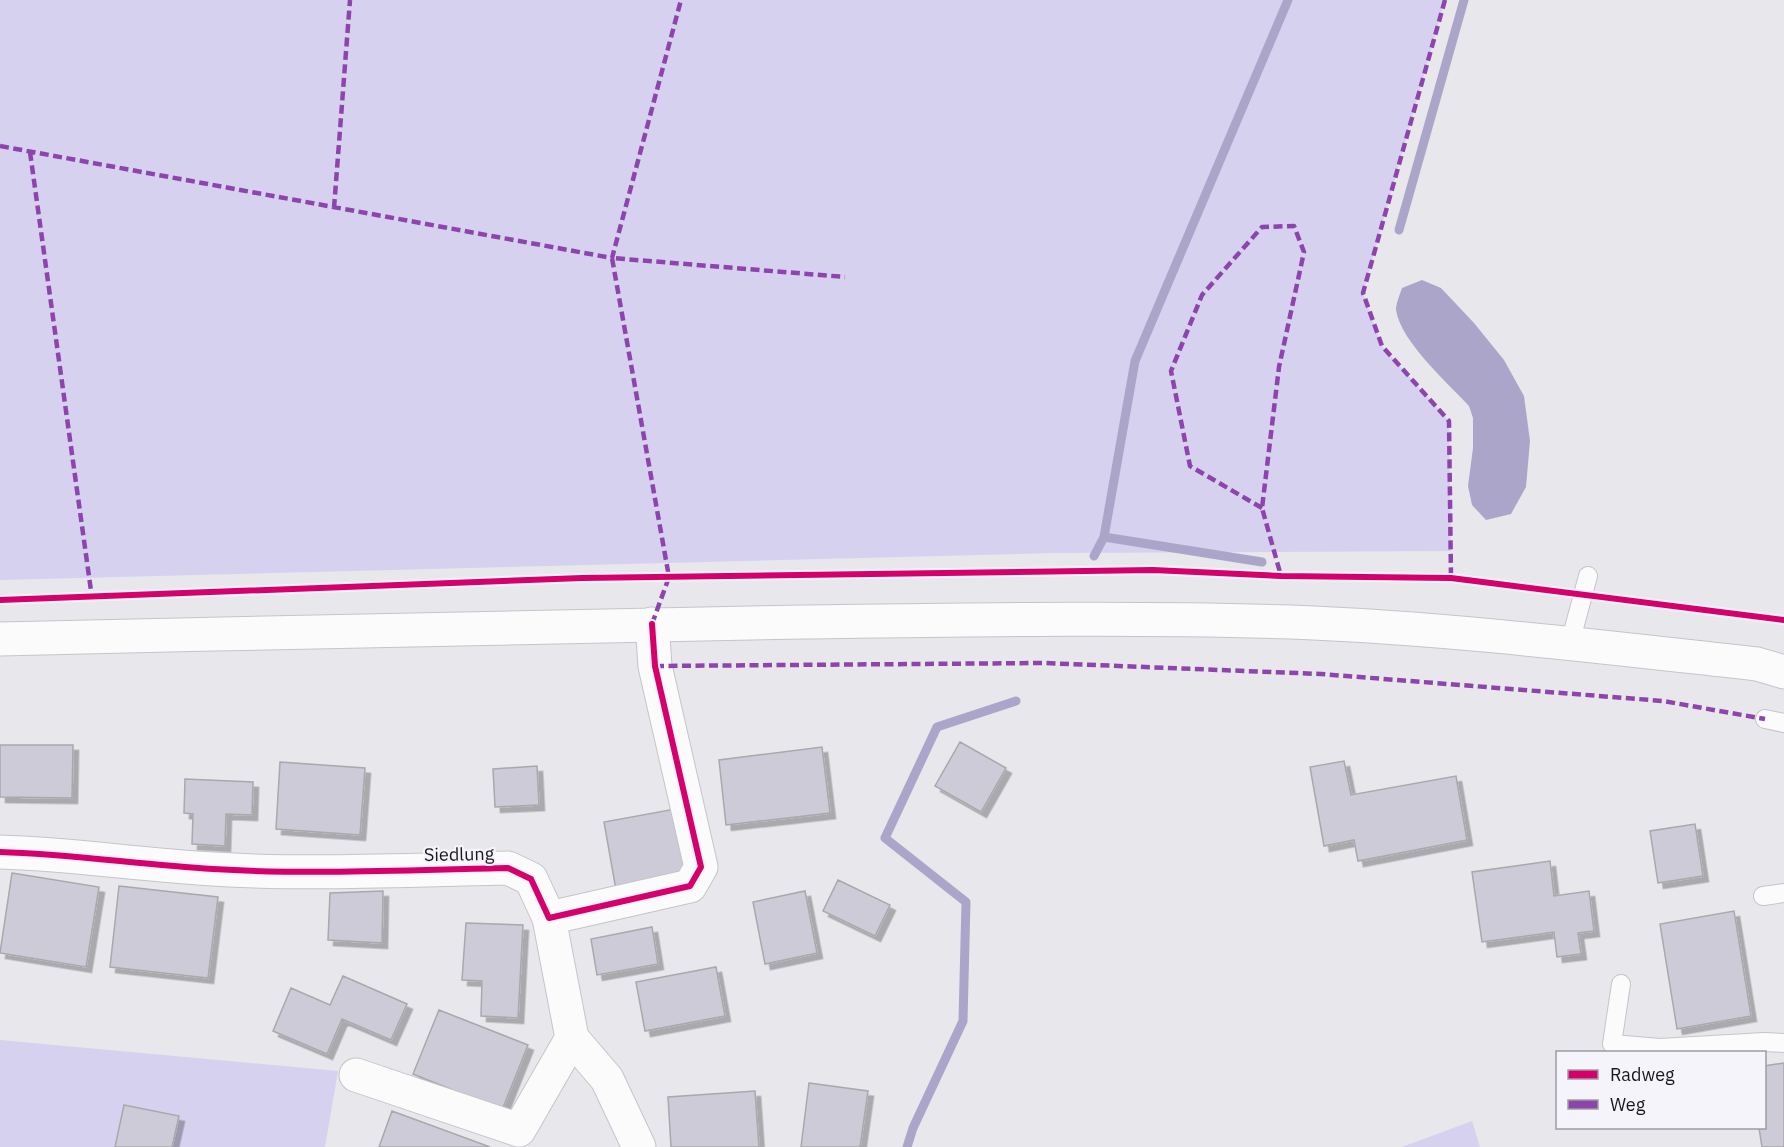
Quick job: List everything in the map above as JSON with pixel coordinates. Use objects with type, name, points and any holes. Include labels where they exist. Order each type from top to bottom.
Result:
[{"type":"main road","points":[[0,639],[652,624],[1027,619],[1292,622],[1570,643],[1775,666]]},
{"type":"main road","points":[[549,918],[690,886],[701,867],[656,666],[652,624]]},
{"type":"main road","name":"Siedlung","points":[[0,852],[43,853],[212,869],[297,872],[508,868],[531,879],[549,918],[572,1038],[607,1079],[639,1147]]},
{"type":"main road","points":[[356,1075],[519,1130],[572,1038]]},
{"type":"lane","points":[[1570,643],[1587,576]]},
{"type":"lane","points":[[1766,719],[1784,723]]},
{"type":"lane","points":[[1763,896],[1784,893]]},
{"type":"lane","points":[[1622,984],[1612,1044],[1660,1048],[1764,1042],[1784,1043]]},
{"type":"shaded area","points":[[0,0],[1445,0],[1363,293],[1382,346],[1449,421],[1451,551],[1056,553],[0,580]]},
{"type":"shaded area","points":[[1422,280],[1441,288],[1474,323],[1504,360],[1524,396],[1530,441],[1526,487],[1511,514],[1486,520],[1472,505],[1468,486],[1473,448],[1473,418],[1469,406],[1415,348],[1400,322],[1396,307],[1402,288]]},
{"type":"shaded area","points":[[0,1040],[338,1071],[325,1147],[0,1147]]},
{"type":"shaded area","points":[[1472,1121],[1480,1147],[1402,1147]]},
{"type":"building","points":[[960,742],[1006,768],[981,812],[935,786]]},
{"type":"building","points":[[0,745],[73,745],[72,798],[0,797]]},
{"type":"building","points":[[822,747],[830,813],[726,825],[719,760]]},
{"type":"building","points":[[1344,761],[1351,795],[1456,776],[1467,840],[1358,861],[1354,840],[1324,846],[1310,767]]},
{"type":"building","points":[[280,762],[365,768],[360,835],[276,829]]},
{"type":"building","points":[[537,766],[539,805],[495,807],[493,769]]},
{"type":"building","points":[[185,779],[253,782],[252,815],[226,814],[225,846],[192,844],[193,814],[184,813]]},
{"type":"building","points":[[675,809],[688,877],[616,890],[604,822]]},
{"type":"building","points":[[1695,824],[1703,876],[1658,883],[1650,831]]},
{"type":"building","points":[[1550,861],[1554,896],[1589,891],[1594,931],[1578,933],[1581,954],[1557,957],[1554,932],[1482,942],[1472,872]]},
{"type":"building","points":[[12,873],[99,887],[86,967],[0,953]]},
{"type":"building","points":[[838,880],[890,905],[875,936],[823,911]]},
{"type":"building","points":[[119,886],[218,897],[208,978],[110,967]]},
{"type":"building","points":[[383,891],[382,943],[328,940],[330,893]]},
{"type":"building","points":[[805,891],[817,953],[765,964],[753,902]]},
{"type":"building","points":[[1734,911],[1751,1016],[1677,1029],[1660,924]]},
{"type":"building","points":[[466,923],[523,925],[518,1018],[481,1016],[482,981],[462,980]]},
{"type":"building","points":[[652,927],[658,964],[597,975],[591,939]]},
{"type":"building","points":[[716,967],[725,1016],[645,1031],[636,982]]},
{"type":"building","points":[[343,976],[407,1004],[391,1040],[342,1019],[327,1054],[273,1031],[291,988],[330,1005]]},
{"type":"building","points":[[439,1010],[528,1045],[502,1110],[413,1074]]},
{"type":"building","points":[[1784,1063],[1784,1147],[1762,1147],[1759,1129],[1766,1129],[1766,1066]]},
{"type":"building","points":[[809,1083],[868,1091],[860,1147],[801,1147]]},
{"type":"building","points":[[755,1091],[759,1147],[671,1147],[668,1097]]},
{"type":"building","points":[[124,1105],[179,1116],[172,1147],[115,1147]]},
{"type":"building","points":[[392,1111],[490,1147],[379,1147]]},
{"type":"waterway","points":[[1094,556],[1104,537],[1135,361],[1288,0]]},
{"type":"waterway","points":[[1399,230],[1464,0]]},
{"type":"waterway","points":[[1104,537],[1262,562]]},
{"type":"waterway","points":[[907,1147],[913,1128],[963,1021],[966,902],[885,838],[937,727],[1016,701]]},
{"type":"marked path","points":[[334,208],[350,0]]},
{"type":"marked path","points":[[0,146],[612,258],[681,0]]},
{"type":"marked path","points":[[1445,0],[1363,293],[1382,346],[1449,421],[1451,578]]},
{"type":"marked path","points":[[30,152],[92,598]]},
{"type":"marked path","points":[[1262,508],[1190,466],[1171,371],[1202,295],[1262,227],[1294,226],[1304,252],[1279,367],[1262,508],[1281,576]]},
{"type":"marked path","points":[[652,624],[669,577],[612,258],[845,277]]},
{"type":"marked path","points":[[655,666],[1044,663],[1321,674],[1663,701],[1765,719]]},
{"type":"cycle path","points":[[0,600],[582,578],[1153,570],[1281,576],[1451,578],[1784,620]]},
{"type":"cycle path","points":[[0,852],[250,871],[360,872],[508,868],[531,879],[549,918],[690,886],[701,867],[655,666],[652,624]]}]
